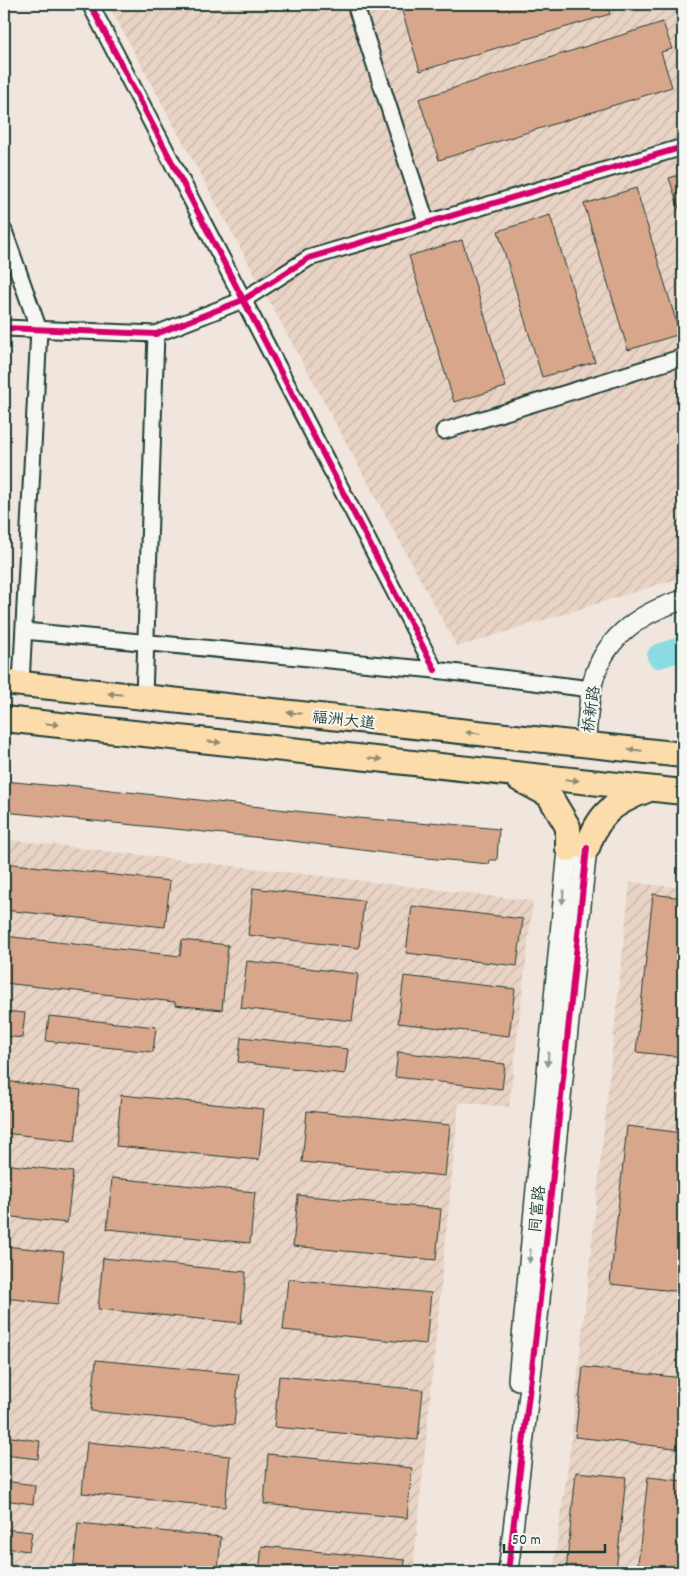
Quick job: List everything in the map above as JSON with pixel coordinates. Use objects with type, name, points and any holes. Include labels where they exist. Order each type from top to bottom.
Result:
[{"type":"main road","name":"福洲大道","points":[[12,683],[683,755]]},
{"type":"main road","points":[[4,719],[683,792]]},
{"type":"main road","points":[[508,774],[549,795],[568,826],[578,848],[594,826],[618,801],[650,788]]},
{"type":"street","points":[[90,4],[435,670]]},
{"type":"street","points":[[355,4],[428,224]]},
{"type":"street","points":[[4,328],[156,334],[243,300],[309,258],[683,147]]},
{"type":"street","points":[[4,231],[39,330],[24,631],[12,683]]},
{"type":"street","points":[[144,697],[156,334]]},
{"type":"street","points":[[444,431],[683,357]]},
{"type":"street","name":"桥新路","points":[[585,745],[591,689],[603,655],[617,634],[644,615],[683,600]]},
{"type":"street","points":[[24,631],[435,670],[591,689]]},
{"type":"street","name":"同富路","points":[[498,1572],[578,848]]},
{"type":"street","name":"同富路","points":[[508,1572],[539,1309],[578,848]]},
{"type":"shaded area","points":[[108,4],[683,4],[683,577],[457,647]]},
{"type":"shaded area","points":[[4,839],[533,901],[509,1107],[459,1102],[413,1572],[4,1572]]},
{"type":"shaded area","points":[[630,882],[683,888],[683,1472],[616,1465],[683,1473],[683,1572],[553,1572],[569,1459]]},
{"type":"building","points":[[400,4],[607,4],[610,14],[420,71]]},
{"type":"building","points":[[663,22],[672,49],[661,52],[672,87],[439,160],[419,99]]},
{"type":"building","points":[[683,174],[683,214],[681,214],[669,178]]},
{"type":"building","points":[[636,188],[680,334],[628,350],[584,204]]},
{"type":"building","points":[[550,215],[595,362],[542,377],[498,231]]},
{"type":"building","points":[[462,240],[506,387],[454,402],[409,256]]},
{"type":"building","points":[[4,781],[67,787],[67,785],[357,818],[430,824],[430,822],[499,829],[497,860],[490,860],[489,864],[416,857],[284,840],[4,812]]},
{"type":"building","points":[[4,863],[170,881],[165,927],[4,910]]},
{"type":"building","points":[[253,888],[364,901],[359,948],[248,935]]},
{"type":"building","points":[[653,894],[683,898],[683,1057],[636,1052]]},
{"type":"building","points":[[412,906],[523,919],[517,966],[406,953]]},
{"type":"building","points":[[4,936],[180,956],[182,940],[228,945],[222,1010],[175,1005],[175,1002],[4,983]]},
{"type":"building","points":[[247,961],[358,974],[352,1021],[241,1008]]},
{"type":"building","points":[[404,976],[515,989],[509,1036],[398,1023]]},
{"type":"building","points":[[4,1011],[25,1013],[22,1038],[4,1036]]},
{"type":"building","points":[[49,1016],[156,1027],[153,1052],[46,1041]]},
{"type":"building","points":[[241,1037],[348,1049],[345,1074],[238,1062]]},
{"type":"building","points":[[398,1052],[505,1064],[502,1089],[395,1077]]},
{"type":"building","points":[[4,1081],[81,1090],[75,1141],[4,1133]]},
{"type":"building","points":[[121,1095],[264,1109],[259,1160],[116,1146]]},
{"type":"building","points":[[307,1111],[450,1125],[445,1176],[302,1162]]},
{"type":"building","points":[[627,1126],[683,1133],[683,1292],[610,1284]]},
{"type":"building","points":[[4,1164],[73,1172],[67,1223],[4,1216]]},
{"type":"building","points":[[112,1178],[255,1192],[250,1243],[107,1229]]},
{"type":"building","points":[[298,1195],[441,1209],[436,1260],[293,1246]]},
{"type":"building","points":[[4,1246],[64,1252],[58,1304],[4,1298]]},
{"type":"building","points":[[103,1258],[246,1272],[241,1323],[98,1309]]},
{"type":"building","points":[[288,1279],[431,1293],[426,1344],[283,1330]]},
{"type":"building","points":[[96,1360],[239,1374],[234,1425],[91,1411]]},
{"type":"building","points":[[583,1367],[683,1378],[683,1449],[575,1437]]},
{"type":"building","points":[[279,1376],[423,1390],[418,1440],[274,1427]]},
{"type":"building","points":[[4,1436],[40,1441],[38,1459],[4,1455]]},
{"type":"building","points":[[87,1442],[230,1456],[225,1507],[82,1493]]},
{"type":"building","points":[[268,1454],[412,1468],[407,1518],[264,1504]]},
{"type":"building","points":[[576,1472],[626,1477],[616,1572],[566,1572]]},
{"type":"building","points":[[648,1477],[683,1481],[683,1572],[637,1572]]},
{"type":"building","points":[[4,1481],[35,1485],[33,1504],[4,1500]]},
{"type":"building","points":[[78,1523],[221,1537],[218,1572],[73,1572]]},
{"type":"building","points":[[4,1529],[32,1532],[29,1551],[4,1548]]},
{"type":"building","points":[[262,1546],[405,1560],[404,1572],[259,1572]]},
{"type":"waterway","points":[[659,656],[683,648]]},
{"type":"cycle path","points":[[90,4],[435,670]]},
{"type":"cycle path","points":[[4,328],[156,334],[243,300],[309,258],[683,147]]},
{"type":"cycle path","points":[[508,1572],[539,1309],[587,848]]}]
